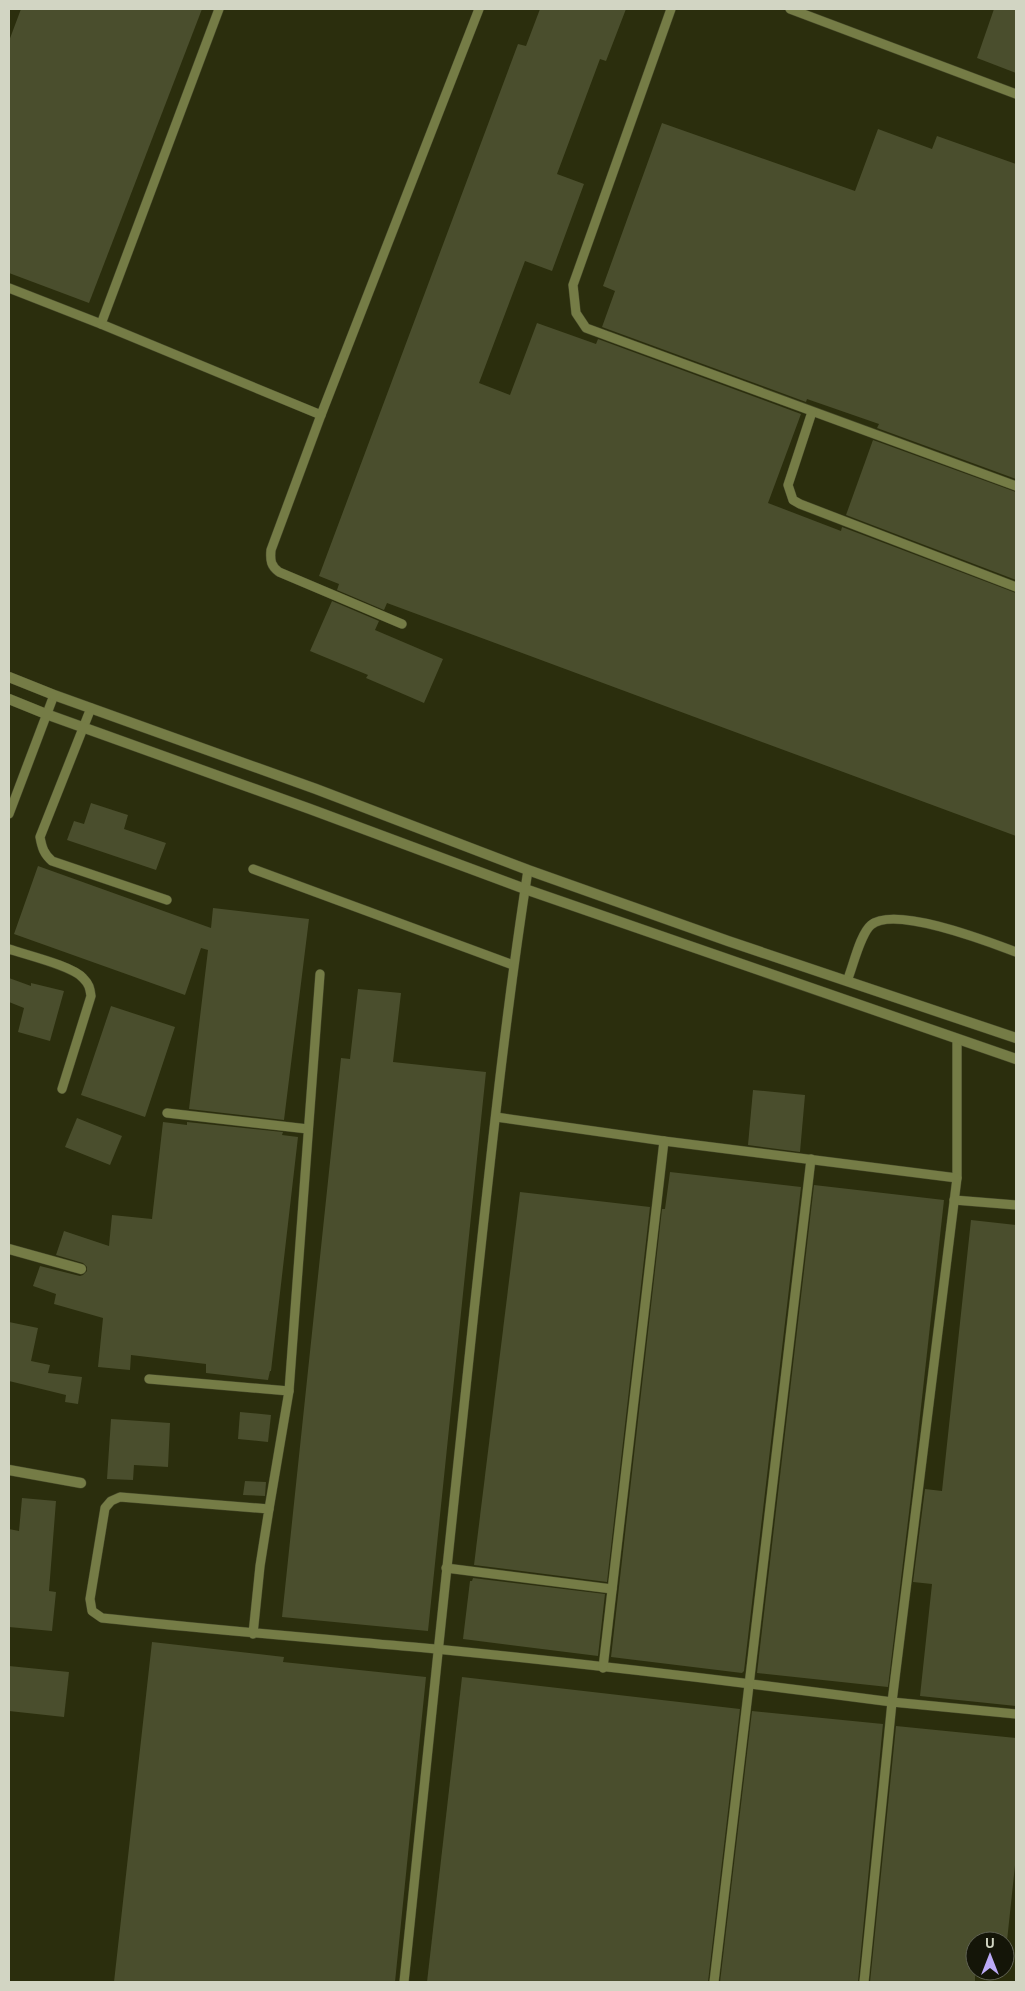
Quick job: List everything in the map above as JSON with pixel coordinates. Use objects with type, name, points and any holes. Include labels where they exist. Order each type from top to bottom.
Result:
[{"type":"street","points":[[9,677],[316,789],[528,870],[728,941],[1016,1038]]},
{"type":"street","points":[[9,699],[525,889],[1016,1059]]},
{"type":"street","points":[[9,1249],[81,1269]]},
{"type":"street","points":[[9,1470],[81,1483]]},
{"type":"lane","points":[[101,324],[219,9]]},
{"type":"lane","points":[[402,624],[279,572],[273,567],[270,560],[271,550],[321,415],[479,9]]},
{"type":"lane","points":[[671,9],[573,285],[576,312],[586,328],[1016,486]]},
{"type":"lane","points":[[790,9],[1016,94]]},
{"type":"lane","points":[[9,288],[321,415]]},
{"type":"lane","points":[[812,412],[788,485],[793,500],[1016,587]]},
{"type":"lane","points":[[9,814],[54,695]]},
{"type":"lane","points":[[91,708],[40,837],[45,855],[52,861],[167,900]]},
{"type":"lane","points":[[253,869],[513,965]]},
{"type":"lane","points":[[404,1982],[437,1650],[496,1116],[513,965],[528,870]]},
{"type":"lane","points":[[847,981],[865,931],[872,924],[890,918],[954,930],[1016,952]]},
{"type":"lane","points":[[9,950],[72,970],[82,976],[90,986],[90,996],[62,1089]]},
{"type":"lane","points":[[253,1634],[260,1566],[290,1391],[320,974]]},
{"type":"lane","points":[[864,1982],[892,1702],[957,1178],[957,1040]]},
{"type":"lane","points":[[167,1113],[308,1129]]},
{"type":"lane","points":[[496,1116],[664,1141],[957,1178]]},
{"type":"lane","points":[[603,1668],[664,1141]]},
{"type":"lane","points":[[714,1982],[811,1159]]},
{"type":"lane","points":[[954,1200],[1016,1205]]},
{"type":"lane","points":[[149,1379],[290,1391]]},
{"type":"lane","points":[[269,1509],[120,1497],[111,1501],[105,1508],[90,1599],[92,1612],[102,1618],[253,1634],[437,1650],[748,1683],[892,1702],[1016,1714]]},
{"type":"lane","points":[[446,1568],[612,1589]]},
{"type":"building","points":[[21,9],[202,9],[89,303],[9,273],[9,41]]},
{"type":"building","points":[[540,9],[626,9],[606,61],[600,59],[557,174],[584,184],[552,271],[525,261],[479,383],[510,395],[537,323],[596,344],[598,339],[801,414],[768,503],[841,531],[842,527],[1016,593],[1016,836],[387,603],[384,610],[337,590],[339,584],[319,576],[518,44],[526,46]]},
{"type":"building","points":[[994,9],[1016,9],[1016,73],[977,58]]},
{"type":"building","points":[[662,123],[855,191],[878,129],[932,149],[937,136],[1016,164],[1016,479],[877,428],[879,424],[807,399],[806,402],[602,327],[615,291],[603,286]]},
{"type":"building","points":[[873,440],[1016,492],[1016,580],[846,515]]},
{"type":"building","points":[[332,601],[379,621],[375,630],[443,659],[424,703],[366,678],[368,675],[310,651]]},
{"type":"building","points":[[91,803],[128,815],[124,829],[166,843],[156,870],[67,840],[74,821],[84,824]]},
{"type":"building","points":[[38,866],[211,928],[213,908],[309,919],[284,1120],[189,1109],[208,950],[201,948],[185,995],[14,934]]},
{"type":"building","points":[[9,978],[31,986],[31,983],[64,991],[50,1041],[18,1032],[24,1008],[9,1002]]},
{"type":"building","points":[[358,989],[401,993],[393,1062],[486,1072],[428,1631],[282,1617],[341,1058],[350,1059]]},
{"type":"building","points":[[111,1006],[175,1027],[145,1117],[81,1095]]},
{"type":"building","points":[[753,1090],[805,1095],[800,1152],[748,1145]]},
{"type":"building","points":[[77,1118],[122,1136],[110,1165],[65,1147]]},
{"type":"building","points":[[163,1122],[187,1125],[187,1122],[283,1132],[282,1135],[298,1137],[271,1371],[268,1380],[206,1373],[206,1364],[131,1355],[130,1370],[98,1367],[103,1318],[54,1304],[56,1294],[33,1286],[40,1266],[80,1276],[87,1271],[87,1267],[83,1263],[56,1255],[64,1231],[109,1246],[112,1215],[152,1219]]},
{"type":"building","points":[[670,1172],[801,1187],[744,1671],[742,1673],[611,1657],[662,1209],[665,1209]]},
{"type":"building","points":[[814,1185],[944,1200],[888,1687],[757,1673]]},
{"type":"building","points":[[520,1192],[650,1207],[607,1582],[474,1565]]},
{"type":"building","points":[[971,1220],[1016,1225],[1016,1706],[920,1696],[932,1584],[913,1582],[925,1489],[942,1491]]},
{"type":"building","points":[[9,1322],[38,1328],[31,1361],[50,1365],[48,1373],[82,1377],[78,1404],[65,1402],[66,1395],[9,1381]]},
{"type":"building","points":[[240,1412],[271,1415],[268,1442],[238,1439]]},
{"type":"building","points":[[111,1419],[170,1423],[168,1467],[134,1465],[133,1480],[107,1479]]},
{"type":"building","points":[[245,1481],[266,1482],[265,1496],[243,1495]]},
{"type":"building","points":[[22,1498],[56,1501],[49,1591],[56,1592],[52,1631],[9,1627],[9,1529],[19,1531]]},
{"type":"building","points":[[473,1578],[605,1594],[598,1656],[463,1639],[470,1581]]},
{"type":"building","points":[[152,1642],[284,1657],[283,1662],[426,1677],[395,1982],[114,1982]]},
{"type":"building","points":[[9,1666],[69,1672],[64,1717],[9,1711]]},
{"type":"building","points":[[462,1677],[740,1709],[708,1982],[427,1982]]},
{"type":"building","points":[[752,1711],[883,1724],[858,1982],[720,1982]]},
{"type":"building","points":[[896,1726],[1016,1738],[1016,1856],[1008,1931],[965,1931],[965,1981],[975,1982],[870,1982]]}]
